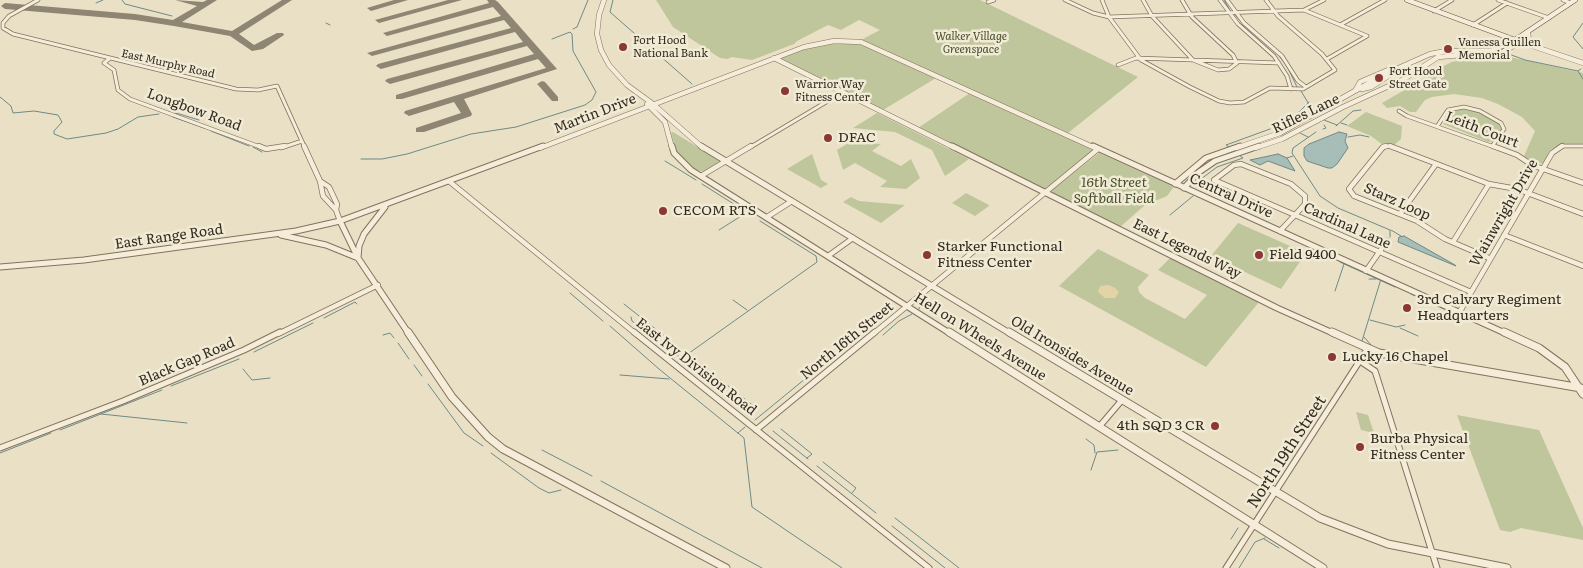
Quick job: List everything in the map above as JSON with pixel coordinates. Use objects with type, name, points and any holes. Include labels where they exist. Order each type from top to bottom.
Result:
[{"type":"main road","points":[[1408,0],[1515,40],[1573,1]]},
{"type":"street","name":"East Murphy Road","points":[[38,0],[10,16],[3,23],[2,28],[8,32],[109,59],[236,89],[252,90],[276,86],[320,181],[323,196],[336,210]]},
{"type":"street","points":[[604,0],[597,21],[597,34],[601,50],[613,71],[649,103]]},
{"type":"street","points":[[988,2],[994,0]]},
{"type":"street","points":[[1065,0],[1090,12],[1109,17],[1304,10],[1324,0]]},
{"type":"street","points":[[1102,0],[1109,17],[1140,58],[1157,70],[1226,103],[1247,100],[1270,88],[1306,88],[1335,70],[1327,59],[1274,12],[1266,0]]},
{"type":"street","points":[[1143,0],[1152,16],[1193,60],[1218,70],[1229,69],[1237,63]]},
{"type":"street","points":[[1182,0],[1190,14],[1233,55],[1237,63]]},
{"type":"street","points":[[1220,0],[1228,14],[1262,43],[1279,63],[1287,76],[1291,89]]},
{"type":"street","points":[[1227,0],[1236,13],[1282,56],[1298,81],[1306,88]]},
{"type":"street","points":[[1340,25],[1385,0]]},
{"type":"street","points":[[1434,10],[1452,0]]},
{"type":"street","points":[[1498,0],[1549,18]]},
{"type":"street","points":[[1563,0],[1573,1]]},
{"type":"street","points":[[1473,25],[1507,3]]},
{"type":"street","points":[[1304,10],[1367,36],[1327,59]]},
{"type":"street","points":[[1528,33],[1530,42],[1538,47]]},
{"type":"street","points":[[1515,40],[1583,65]]},
{"type":"street","points":[[1355,91],[1360,82],[1373,75],[1400,68],[1430,54],[1446,51],[1491,51],[1515,40],[1583,65]]},
{"type":"street","name":"Rifles Lane","points":[[1184,188],[1199,172],[1215,161],[1282,139],[1342,107],[1400,81],[1438,57],[1451,55],[1494,55],[1511,47],[1515,44],[1515,40]]},
{"type":"street","name":"Martin Drive","points":[[340,221],[387,206],[450,182],[649,103],[820,42],[861,42]]},
{"type":"street","name":"Central Drive","points":[[861,42],[1538,348],[1565,367],[1582,390]]},
{"type":"street","name":"East Legends Way","points":[[774,58],[1277,308],[1385,355],[1582,390]]},
{"type":"street","points":[[1118,65],[1140,58],[1237,63],[1279,63]]},
{"type":"street","name":"Longbow Road","points":[[109,59],[104,63],[114,70],[118,90],[130,99],[266,149],[277,149],[302,141]]},
{"type":"street","points":[[1355,91],[1371,87],[1400,68]]},
{"type":"street","name":"Rifles Lane","points":[[1175,184],[1206,158],[1280,133],[1355,91]]},
{"type":"street","points":[[700,176],[843,92]]},
{"type":"street","name":"Old Ironsides Avenue","points":[[649,103],[692,140],[726,162],[1320,518],[1388,544],[1506,568]]},
{"type":"street","name":"Hell on Wheels Avenue","points":[[649,103],[665,122],[672,148],[677,158],[700,176],[1323,568]]},
{"type":"street","points":[[1438,125],[1448,110],[1454,108],[1480,111],[1502,123],[1504,129],[1493,145]]},
{"type":"street","name":"Leith Court","points":[[1399,111],[1407,116],[1493,145],[1517,155],[1542,169],[1583,183]]},
{"type":"street","name":"Wainwright Drive","points":[[1459,313],[1489,258],[1552,153],[1558,148],[1568,145],[1583,146]]},
{"type":"street","name":"Starz Loop","points":[[1489,258],[1453,242],[1417,221],[1354,196],[1349,189],[1383,147],[1393,147],[1489,184],[1529,193],[1583,214]]},
{"type":"street","name":"North 16th Street","points":[[756,430],[1098,149]]},
{"type":"street","name":"Cardinal Lane","points":[[1295,215],[1304,204],[1305,196],[1291,184],[1241,164],[1234,165],[1214,180],[1471,292]]},
{"type":"street","points":[[1400,214],[1436,164]]},
{"type":"street","name":"East Murphy Road","points":[[320,181],[329,188],[337,204],[336,210]]},
{"type":"street","name":"East Ivy Division Road","points":[[450,182],[606,310],[929,568]]},
{"type":"street","points":[[1453,242],[1489,184]]},
{"type":"street","points":[[767,218],[792,201]]},
{"type":"street","points":[[358,258],[359,246],[364,234],[376,216],[387,206]]},
{"type":"street","points":[[336,210],[358,258],[452,397],[477,426],[503,449],[726,568]]},
{"type":"street","points":[[1280,231],[1295,215]]},
{"type":"street","name":"East Range Road","points":[[0,267],[84,260],[276,234],[340,221]]},
{"type":"street","points":[[276,234],[326,245],[358,258]]},
{"type":"street","points":[[1504,235],[1583,266]]},
{"type":"street","points":[[828,256],[854,238]]},
{"type":"street","points":[[1366,271],[1387,241]]},
{"type":"street","name":"Black Gap Road","points":[[0,448],[123,401],[244,350],[378,285]]},
{"type":"street","name":"North 19th Street","points":[[1226,568],[1368,348]]},
{"type":"street","points":[[1360,361],[1375,371],[1437,568]]},
{"type":"street","points":[[1099,426],[1122,400]]},
{"type":"green space","name":"Walker Village Greenspace","points":[[656,0],[980,0],[1138,77],[1068,133],[861,40],[880,30],[859,20],[841,30],[828,25],[794,44],[752,60],[732,57],[727,59],[720,58],[673,27]]},
{"type":"green space","points":[[823,43],[865,46],[936,78],[883,110],[779,58]]},
{"type":"green space","points":[[1510,57],[1583,73],[1583,145],[1557,146],[1550,150],[1543,163],[1537,164],[1524,156],[1535,131],[1522,117],[1498,104],[1482,98],[1454,94],[1432,97],[1425,100],[1416,112],[1410,112],[1400,106],[1387,108],[1382,103],[1420,81],[1433,71],[1452,62],[1462,60],[1499,60]]},
{"type":"green space","points":[[970,93],[1091,148],[1092,151],[1047,189],[1043,189],[918,128]]},
{"type":"green space","points":[[1461,109],[1478,112],[1494,119],[1500,124],[1502,130],[1493,142],[1488,142],[1443,124],[1451,113]]},
{"type":"green space","points":[[1366,112],[1402,126],[1401,139],[1393,146],[1383,145],[1371,136],[1347,126]]},
{"type":"green space","points":[[877,113],[969,159],[945,176],[932,150],[895,132],[853,128]]},
{"type":"green space","points":[[673,132],[720,162],[704,172],[694,169],[677,153],[671,133]]},
{"type":"green space","points":[[850,142],[881,144],[872,151],[901,166],[911,159],[920,178],[906,189],[880,187],[887,181],[855,163],[843,170],[837,150]]},
{"type":"green space","name":"16th Street Softball Field","points":[[1099,153],[1171,185],[1173,188],[1167,196],[1145,205],[1120,227],[1051,193],[1052,190]]},
{"type":"green space","points":[[812,154],[821,180],[828,184],[821,188],[787,169]]},
{"type":"green space","points":[[966,193],[989,206],[975,216],[952,203]]},
{"type":"green space","points":[[851,197],[859,201],[905,205],[881,223],[843,202]]},
{"type":"green space","name":"Field 9400","points":[[1238,223],[1306,253],[1281,289],[1211,256]]},
{"type":"green space","points":[[1098,249],[1149,275],[1138,287],[1139,292],[1145,298],[1185,319],[1207,295],[1158,270],[1170,258],[1259,302],[1206,367],[1059,286]]},
{"type":"green space","points":[[1356,412],[1368,415],[1374,433],[1361,430]]},
{"type":"green space","points":[[1457,415],[1539,430],[1583,528],[1583,540],[1521,528],[1510,532],[1500,530]]},
{"type":"sand","points":[[1109,285],[1119,292],[1115,298],[1105,298],[1098,292],[1100,286]]},
{"type":"water","points":[[1339,132],[1347,134],[1345,141],[1348,148],[1337,164],[1332,168],[1328,168],[1307,161],[1304,156],[1304,148],[1309,144]]},
{"type":"water","points":[[1278,154],[1287,158],[1295,171],[1268,161],[1260,165],[1250,160]]},
{"type":"water","points":[[1404,236],[1456,266],[1398,242],[1399,237]]},
{"type":"waterway","points":[[96,3],[103,0]]},
{"type":"waterway","points":[[122,0],[125,4],[172,16]]},
{"type":"waterway","points":[[573,29],[577,27],[588,0]]},
{"type":"waterway","points":[[613,0],[610,12],[692,84]]},
{"type":"waterway","points":[[1224,0],[1231,12]]},
{"type":"waterway","points":[[1234,14],[1246,27]]},
{"type":"waterway","points":[[326,23],[330,25]]},
{"type":"waterway","points":[[1583,23],[1573,37],[1583,49]]},
{"type":"waterway","points":[[361,159],[382,159],[407,154],[471,134],[516,127],[585,105],[592,100],[596,92],[573,51],[572,34],[570,32],[552,39]]},
{"type":"waterway","points":[[1276,52],[1287,66],[1297,87]]},
{"type":"waterway","points":[[1506,53],[1525,60],[1578,71]]},
{"type":"waterway","points":[[1578,71],[1583,79]]},
{"type":"waterway","points":[[1301,91],[1308,103]]},
{"type":"waterway","points":[[0,97],[11,106],[13,113],[34,111],[58,115],[62,122],[54,131],[54,134],[67,139],[106,133],[118,129],[138,117],[159,114]]},
{"type":"waterway","points":[[1275,126],[1299,112],[1308,103]]},
{"type":"waterway","points":[[1308,103],[1313,111]]},
{"type":"waterway","points":[[1336,126],[1353,111],[1361,110]]},
{"type":"waterway","points":[[169,111],[199,120]]},
{"type":"waterway","points":[[173,117],[204,128]]},
{"type":"waterway","points":[[220,118],[215,121],[222,120]]},
{"type":"waterway","points":[[1324,120],[1337,125]]},
{"type":"waterway","points":[[1341,123],[1347,125]]},
{"type":"waterway","points":[[1323,129],[1326,128],[1324,125]]},
{"type":"waterway","points":[[1229,147],[1226,145],[1270,129]]},
{"type":"waterway","points":[[211,131],[249,146]]},
{"type":"waterway","points":[[1316,132],[1293,148],[1292,153],[1320,196],[1338,208],[1390,230],[1390,237]]},
{"type":"waterway","points":[[1300,133],[1308,137]]},
{"type":"waterway","points":[[1348,137],[1360,135],[1369,137]]},
{"type":"waterway","points":[[253,147],[262,152]]},
{"type":"waterway","points":[[1200,182],[1201,179],[1217,167],[1243,158],[1239,155]]},
{"type":"waterway","points":[[1287,158],[1293,156]]},
{"type":"waterway","points":[[665,161],[696,180]]},
{"type":"waterway","points":[[702,184],[748,213]]},
{"type":"waterway","points":[[1170,215],[1193,196]]},
{"type":"waterway","points":[[719,230],[746,213]]},
{"type":"waterway","points":[[678,361],[817,262],[816,256],[760,221]]},
{"type":"waterway","points":[[1391,230],[1401,236]]},
{"type":"waterway","points":[[1340,262],[1381,280]]},
{"type":"waterway","points":[[1335,291],[1344,264]]},
{"type":"waterway","points":[[1369,279],[1376,279]]},
{"type":"waterway","points":[[1362,341],[1381,280]]},
{"type":"waterway","points":[[1381,280],[1395,287]]},
{"type":"waterway","points":[[570,293],[603,321]]},
{"type":"waterway","points":[[1411,294],[1453,313]]},
{"type":"waterway","points":[[733,300],[747,310]]},
{"type":"waterway","points":[[324,318],[355,302],[357,304]]},
{"type":"waterway","points":[[624,304],[672,342]]},
{"type":"waterway","points":[[919,309],[920,305]]},
{"type":"waterway","points":[[755,420],[889,310]]},
{"type":"waterway","points":[[883,335],[899,321],[912,314]]},
{"type":"waterway","points":[[631,317],[632,321],[664,348],[680,357]]},
{"type":"waterway","points":[[1370,320],[1396,327],[1405,325]]},
{"type":"waterway","points":[[254,352],[313,323]]},
{"type":"waterway","points":[[610,326],[659,369],[744,438],[752,507],[842,568]]},
{"type":"waterway","points":[[1400,328],[1418,336]]},
{"type":"waterway","points":[[383,335],[390,333],[394,338]]},
{"type":"waterway","points":[[1364,337],[1371,345]]},
{"type":"waterway","points":[[398,343],[409,359]]},
{"type":"waterway","points":[[171,386],[239,359]]},
{"type":"waterway","points":[[699,363],[755,407]]},
{"type":"waterway","points":[[414,365],[422,376]]},
{"type":"waterway","points":[[243,369],[252,380],[270,378]]},
{"type":"waterway","points":[[620,375],[669,379]]},
{"type":"waterway","points":[[428,384],[464,433],[483,446]]},
{"type":"waterway","points":[[60,430],[162,390]]},
{"type":"waterway","points":[[101,414],[187,423]]},
{"type":"waterway","points":[[738,433],[745,427]]},
{"type":"waterway","points":[[781,429],[812,454],[807,458]]},
{"type":"waterway","points":[[773,431],[808,459]]},
{"type":"waterway","points":[[0,453],[51,433]]},
{"type":"waterway","points":[[1086,439],[1094,445],[1095,453]]},
{"type":"waterway","points":[[542,450],[592,476]]},
{"type":"waterway","points":[[1091,470],[1097,452],[1118,450]]},
{"type":"waterway","points":[[491,453],[539,488],[549,493],[561,490]]},
{"type":"waterway","points":[[823,462],[856,488],[852,493]]},
{"type":"waterway","points":[[817,466],[876,513]]},
{"type":"waterway","points":[[601,481],[762,568]]},
{"type":"waterway","points":[[895,518],[959,568]]},
{"type":"waterway","points":[[892,526],[945,568]]},
{"type":"waterway","points":[[1231,539],[1238,528]]},
{"type":"waterway","points":[[1239,568],[1255,542],[1265,538]]},
{"type":"waterway","points":[[1264,539],[1279,548]]},
{"type":"taxiway","points":[[179,0],[205,5]]},
{"type":"taxiway","points":[[205,5],[213,0]]},
{"type":"taxiway","points":[[233,34],[288,0]]},
{"type":"taxiway","points":[[371,8],[404,0]]},
{"type":"taxiway","points":[[379,20],[458,0]]},
{"type":"taxiway","points":[[491,0],[495,4]]},
{"type":"taxiway","points":[[387,33],[495,4]]},
{"type":"taxiway","points":[[495,4],[506,17]]},
{"type":"taxiway","points":[[174,23],[205,5]]},
{"type":"taxiway","points":[[5,6],[135,17],[174,23]]},
{"type":"taxiway","points":[[372,53],[506,17]]},
{"type":"taxiway","points":[[506,17],[529,43]]},
{"type":"taxiway","points":[[174,23],[233,34]]},
{"type":"taxiway","points":[[381,66],[514,30]]},
{"type":"taxiway","points":[[233,34],[252,48],[260,47],[280,35]]},
{"type":"taxiway","points":[[390,81],[529,43]]},
{"type":"taxiway","points":[[409,113],[552,69],[529,43]]},
{"type":"taxiway","points":[[399,97],[538,56]]},
{"type":"taxiway","points":[[542,84],[555,99]]},
{"type":"taxiway","points":[[420,130],[467,114],[458,100],[460,98]]},
{"type":"place","name":"Fort Hood National Bank","points":[[623,47]]},
{"type":"place","name":"Vanessa Guillen Memorial","points":[[1448,49]]},
{"type":"place","name":"Fort Hood Street Gate","points":[[1379,78]]},
{"type":"place","name":"Warrior Way Fitness Center","points":[[785,91]]},
{"type":"place","name":"DFAC","points":[[828,138]]},
{"type":"place","name":"CECOM RTS","points":[[663,211]]},
{"type":"place","name":"Starker Functional Fitness Center","points":[[927,255]]},
{"type":"place","name":"Field 9400","points":[[1259,255]]},
{"type":"place","name":"3rd Calvary Regiment Headquarters","points":[[1407,308]]},
{"type":"place","name":"Lucky 16 Chapel","points":[[1332,357]]},
{"type":"place","name":"4th SQD 3 CR","points":[[1215,426]]},
{"type":"place","name":"Burba Physical Fitness Center","points":[[1360,447]]}]
